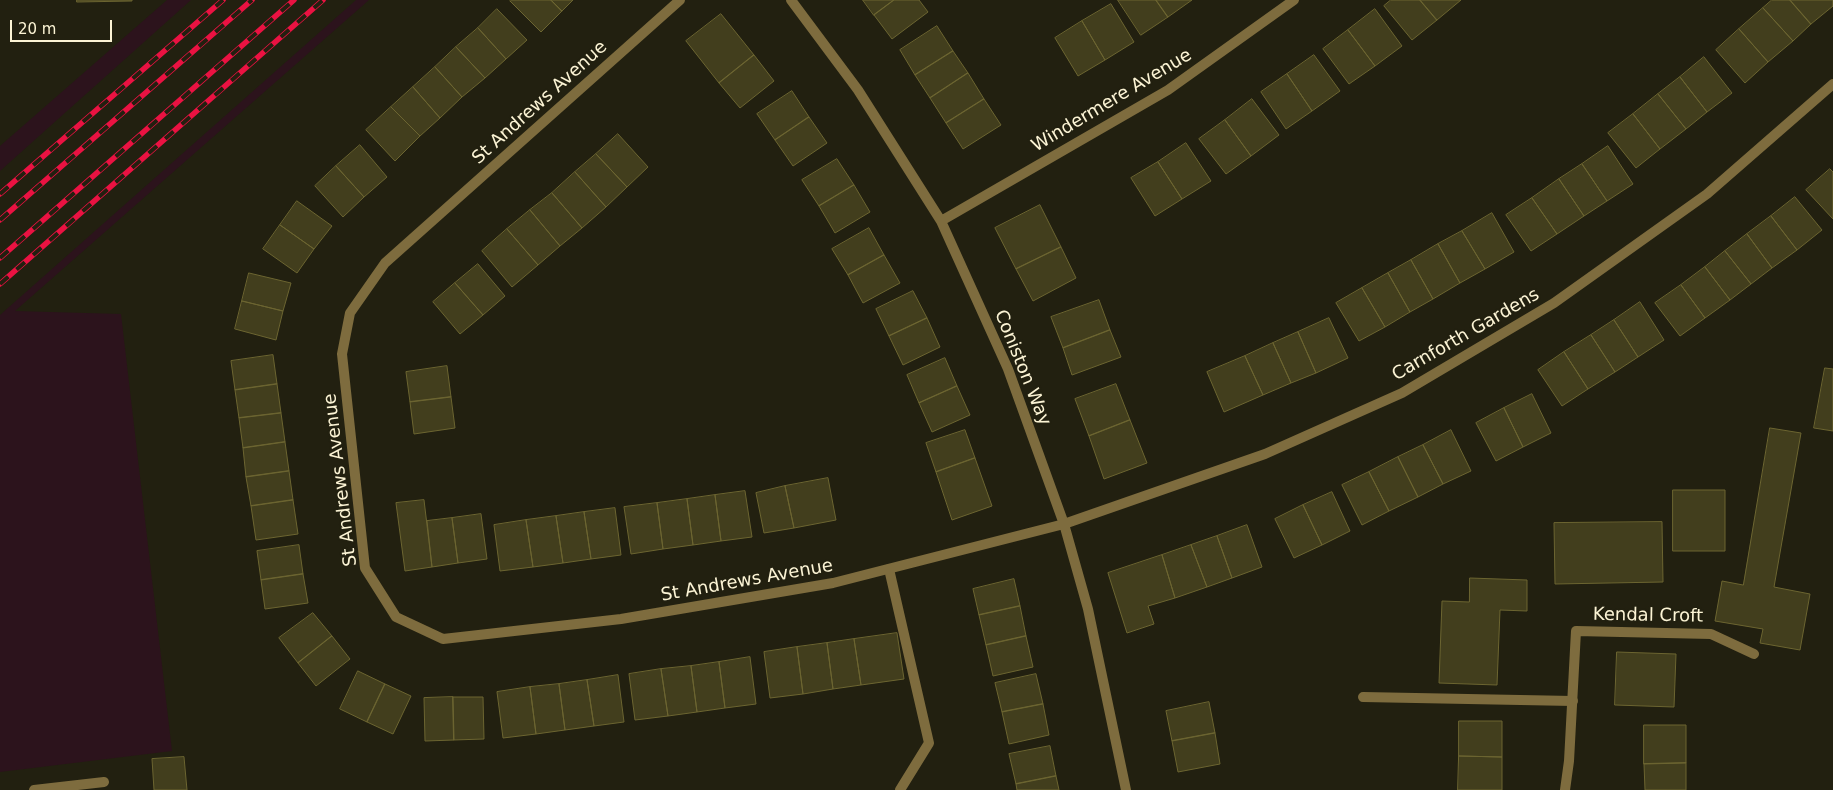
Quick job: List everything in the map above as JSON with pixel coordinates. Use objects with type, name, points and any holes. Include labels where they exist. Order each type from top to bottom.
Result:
[{"type":"street","name":"St Andrews Avenue","points":[[680,0],[385,263],[350,313],[342,354],[365,568],[396,617],[443,639],[621,619],[833,583],[1064,524]]},
{"type":"street","name":"Coniston Way","points":[[791,0],[858,90],[941,221],[1008,369],[1064,524],[1088,608],[1126,790]]},
{"type":"street","name":"Windermere Avenue","points":[[941,221],[1168,90],[1294,0]]},
{"type":"street","name":"Carnforth Gardens","points":[[1064,524],[1265,454],[1402,393],[1554,303],[1699,199],[1833,84]]},
{"type":"street","points":[[889,569],[930,743],[900,790]]},
{"type":"street","name":"Kendal Croft","points":[[1565,790],[1569,761],[1576,631],[1711,634],[1754,654]]},
{"type":"street","points":[[1363,697],[1573,700]]},
{"type":"street","points":[[34,790],[104,782]]},
{"type":"shaded area","points":[[167,0],[191,0],[0,171],[0,146]]},
{"type":"shaded area","points":[[356,0],[369,0],[15,311],[121,314],[172,751],[0,772],[0,315]]},
{"type":"building","points":[[77,0],[132,0],[132,1],[77,2]]},
{"type":"building","points":[[511,0],[551,0],[562,11],[541,32]]},
{"type":"building","points":[[551,0],[573,0],[562,11]]},
{"type":"building","points":[[863,0],[894,0],[874,15]]},
{"type":"building","points":[[894,0],[919,0],[928,12],[892,39],[874,15]]},
{"type":"building","points":[[1118,0],[1156,0],[1168,17],[1141,35]]},
{"type":"building","points":[[1156,0],[1192,0],[1168,17]]},
{"type":"building","points":[[1391,0],[1420,0],[1437,20],[1412,40],[1384,6]]},
{"type":"building","points":[[1420,0],[1461,0],[1437,20]]},
{"type":"building","points":[[1772,0],[1790,0],[1811,24],[1793,41],[1763,8]]},
{"type":"building","points":[[1790,0],[1833,0],[1833,6],[1811,24]]},
{"type":"building","points":[[1111,4],[1134,42],[1105,60],[1082,21]]},
{"type":"building","points":[[1763,8],[1793,41],[1768,62],[1739,29]]},
{"type":"building","points":[[497,9],[527,40],[506,59],[478,28]]},
{"type":"building","points":[[1375,9],[1402,46],[1375,66],[1348,30]]},
{"type":"building","points":[[721,14],[754,55],[719,83],[686,41]]},
{"type":"building","points":[[1082,21],[1105,60],[1078,76],[1055,38]]},
{"type":"building","points":[[937,26],[953,51],[915,75],[900,50]]},
{"type":"building","points":[[478,28],[506,59],[485,78],[456,47]]},
{"type":"building","points":[[1739,29],[1768,62],[1745,83],[1716,50]]},
{"type":"building","points":[[1348,30],[1375,66],[1349,84],[1323,49]]},
{"type":"building","points":[[456,47],[485,78],[462,97],[435,67]]},
{"type":"building","points":[[953,51],[968,73],[930,98],[915,75]]},
{"type":"building","points":[[754,55],[774,81],[740,108],[719,83]]},
{"type":"building","points":[[1314,55],[1340,91],[1312,111],[1287,74]]},
{"type":"building","points":[[1704,57],[1732,93],[1707,112],[1680,77]]},
{"type":"building","points":[[435,67],[462,97],[440,118],[413,87]]},
{"type":"building","points":[[968,73],[984,99],[946,123],[930,98]]},
{"type":"building","points":[[1287,74],[1312,111],[1286,129],[1261,92]]},
{"type":"building","points":[[1680,77],[1707,112],[1686,129],[1658,94]]},
{"type":"building","points":[[413,87],[440,118],[420,136],[391,107]]},
{"type":"building","points":[[792,91],[809,117],[775,140],[757,114]]},
{"type":"building","points":[[1658,94],[1686,129],[1660,149],[1633,114]]},
{"type":"building","points":[[984,99],[1001,125],[963,149],[946,123]]},
{"type":"building","points":[[1252,99],[1279,135],[1251,156],[1225,120]]},
{"type":"building","points":[[391,107],[420,136],[395,161],[366,130]]},
{"type":"building","points":[[1633,114],[1660,149],[1636,168],[1608,133]]},
{"type":"building","points":[[809,117],[827,143],[793,166],[775,140]]},
{"type":"building","points":[[1225,120],[1251,156],[1226,174],[1199,139]]},
{"type":"building","points":[[618,134],[648,167],[627,187],[596,154]]},
{"type":"building","points":[[1186,143],[1211,181],[1182,199],[1158,162]]},
{"type":"building","points":[[360,145],[387,177],[364,197],[336,166]]},
{"type":"building","points":[[1608,146],[1633,184],[1607,201],[1582,164]]},
{"type":"building","points":[[596,154],[627,187],[606,207],[575,172]]},
{"type":"building","points":[[837,159],[854,185],[819,206],[802,180]]},
{"type":"building","points":[[1158,162],[1182,199],[1155,216],[1131,178]]},
{"type":"building","points":[[1582,164],[1607,201],[1584,216],[1559,179]]},
{"type":"building","points":[[336,166],[364,197],[343,217],[315,186]]},
{"type":"building","points":[[1830,169],[1833,172],[1833,219],[1806,190]]},
{"type":"building","points":[[575,172],[606,207],[582,228],[552,193]]},
{"type":"building","points":[[1559,179],[1584,216],[1557,234],[1532,198]]},
{"type":"building","points":[[854,185],[870,212],[835,233],[819,206]]},
{"type":"building","points":[[552,193],[582,228],[560,246],[530,210]]},
{"type":"building","points":[[1795,197],[1822,230],[1797,250],[1771,216]]},
{"type":"building","points":[[1532,198],[1557,234],[1531,251],[1506,215]]},
{"type":"building","points":[[297,201],[332,226],[314,249],[280,225]]},
{"type":"building","points":[[1040,205],[1061,247],[1016,269],[995,228]]},
{"type":"building","points":[[530,210],[560,246],[538,265],[507,229]]},
{"type":"building","points":[[1492,213],[1514,252],[1485,269],[1462,231]]},
{"type":"building","points":[[1771,216],[1797,250],[1772,268],[1747,234]]},
{"type":"building","points":[[280,225],[314,249],[297,273],[263,249]]},
{"type":"building","points":[[869,228],[884,255],[848,275],[832,249]]},
{"type":"building","points":[[507,229],[538,265],[512,287],[482,251]]},
{"type":"building","points":[[1462,231],[1485,269],[1460,283],[1438,244]]},
{"type":"building","points":[[1747,234],[1772,268],[1751,284],[1725,251]]},
{"type":"building","points":[[1438,244],[1460,283],[1433,299],[1411,260]]},
{"type":"building","points":[[1061,247],[1076,278],[1033,301],[1016,269]]},
{"type":"building","points":[[1725,251],[1751,284],[1730,300],[1705,267]]},
{"type":"building","points":[[884,255],[900,283],[863,303],[848,275]]},
{"type":"building","points":[[1411,260],[1433,299],[1410,312],[1388,273]]},
{"type":"building","points":[[478,264],[505,296],[483,315],[455,283]]},
{"type":"building","points":[[1705,267],[1730,300],[1705,318],[1681,285]]},
{"type":"building","points":[[249,273],[291,283],[283,311],[242,301]]},
{"type":"building","points":[[1388,273],[1410,312],[1385,327],[1362,288]]},
{"type":"building","points":[[455,283],[483,315],[460,334],[433,302]]},
{"type":"building","points":[[1681,285],[1705,318],[1680,336],[1655,303]]},
{"type":"building","points":[[1362,288],[1385,327],[1359,341],[1336,303]]},
{"type":"building","points":[[913,291],[927,318],[889,336],[876,309]]},
{"type":"building","points":[[1099,300],[1110,330],[1063,348],[1051,317]]},
{"type":"building","points":[[242,301],[283,311],[276,340],[235,329]]},
{"type":"building","points":[[1640,302],[1664,340],[1638,357],[1614,320]]},
{"type":"building","points":[[927,318],[940,347],[903,365],[889,336]]},
{"type":"building","points":[[1329,318],[1348,358],[1316,373],[1298,332]]},
{"type":"building","points":[[1614,320],[1638,357],[1615,372],[1591,335]]},
{"type":"building","points":[[1110,330],[1121,357],[1072,375],[1063,348]]},
{"type":"building","points":[[1298,332],[1316,373],[1291,383],[1273,343]]},
{"type":"building","points":[[1591,335],[1615,372],[1588,389],[1564,352]]},
{"type":"building","points":[[1273,343],[1291,383],[1263,395],[1245,356]]},
{"type":"building","points":[[1564,352],[1588,389],[1562,406],[1538,370]]},
{"type":"building","points":[[273,355],[277,384],[235,390],[231,361]]},
{"type":"building","points":[[1245,356],[1263,395],[1224,412],[1207,372]]},
{"type":"building","points":[[945,358],[957,386],[919,403],[907,375]]},
{"type":"building","points":[[447,366],[451,397],[410,402],[406,372]]},
{"type":"building","points":[[1825,368],[1833,369],[1833,431],[1814,428]]},
{"type":"building","points":[[277,384],[281,413],[239,418],[235,390]]},
{"type":"building","points":[[1116,384],[1130,420],[1089,436],[1075,399]]},
{"type":"building","points":[[957,386],[970,415],[932,432],[919,403]]},
{"type":"building","points":[[1532,394],[1551,433],[1523,447],[1504,408]]},
{"type":"building","points":[[451,397],[455,428],[414,434],[410,402]]},
{"type":"building","points":[[1504,408],[1523,447],[1496,461],[1476,423]]},
{"type":"building","points":[[281,413],[285,442],[243,448],[239,418]]},
{"type":"building","points":[[1130,420],[1147,463],[1104,479],[1089,436]]},
{"type":"building","points":[[1770,428],[1801,433],[1774,587],[1810,594],[1800,650],[1760,643],[1763,629],[1715,621],[1722,581],[1743,585]]},
{"type":"building","points":[[965,430],[975,458],[936,472],[926,443]]},
{"type":"building","points":[[1451,430],[1471,471],[1443,484],[1423,445]]},
{"type":"building","points":[[285,442],[289,471],[246,477],[243,448]]},
{"type":"building","points":[[1423,445],[1443,484],[1418,497],[1398,457]]},
{"type":"building","points":[[1398,457],[1418,497],[1389,511],[1369,472]]},
{"type":"building","points":[[975,458],[992,506],[952,520],[936,472]]},
{"type":"building","points":[[289,471],[293,500],[251,506],[246,477]]},
{"type":"building","points":[[1369,472],[1389,511],[1362,525],[1342,485]]},
{"type":"building","points":[[828,478],[836,520],[794,528],[785,486]]},
{"type":"building","points":[[785,486],[794,528],[764,533],[756,493]]},
{"type":"building","points":[[1673,490],[1725,490],[1725,551],[1673,551]]},
{"type":"building","points":[[745,491],[752,537],[721,541],[715,495]]},
{"type":"building","points":[[1332,492],[1350,531],[1322,545],[1303,505]]},
{"type":"building","points":[[715,495],[721,541],[693,545],[687,499]]},
{"type":"building","points":[[687,499],[693,545],[663,549],[657,503]]},
{"type":"building","points":[[293,500],[298,534],[256,540],[251,506]]},
{"type":"building","points":[[424,500],[432,567],[405,571],[396,503]]},
{"type":"building","points":[[657,503],[663,549],[631,554],[624,507]]},
{"type":"building","points":[[1303,505],[1322,545],[1294,558],[1275,519]]},
{"type":"building","points":[[615,508],[621,555],[591,559],[584,512]]},
{"type":"building","points":[[584,512],[591,559],[563,563],[556,516]]},
{"type":"building","points":[[481,514],[487,559],[458,563],[452,518]]},
{"type":"building","points":[[556,516],[563,563],[533,567],[526,520]]},
{"type":"building","points":[[452,518],[458,563],[432,567],[427,521]]},
{"type":"building","points":[[526,520],[533,567],[500,571],[494,525]]},
{"type":"building","points":[[1662,522],[1663,582],[1555,584],[1554,523]]},
{"type":"building","points":[[1247,525],[1262,567],[1232,578],[1217,536]]},
{"type":"building","points":[[1217,536],[1232,578],[1207,587],[1191,545]]},
{"type":"building","points":[[299,545],[303,574],[261,580],[257,551]]},
{"type":"building","points":[[1191,545],[1207,587],[1175,598],[1162,555]]},
{"type":"building","points":[[1162,555],[1175,598],[1148,606],[1154,624],[1127,633],[1108,573]]},
{"type":"building","points":[[303,574],[308,603],[265,609],[261,580]]},
{"type":"building","points":[[1470,578],[1527,580],[1527,611],[1500,610],[1497,685],[1439,683],[1442,601],[1469,602]]},
{"type":"building","points":[[1014,579],[1020,606],[979,615],[973,589]]},
{"type":"building","points":[[1020,606],[1026,636],[986,645],[979,615]]},
{"type":"building","points":[[313,613],[332,636],[298,663],[279,638]]},
{"type":"building","points":[[897,633],[904,679],[861,685],[854,639]]},
{"type":"building","points":[[332,636],[350,659],[316,686],[298,663]]},
{"type":"building","points":[[1026,636],[1033,667],[993,676],[986,645]]},
{"type":"building","points":[[854,639],[861,685],[833,689],[827,643]]},
{"type":"building","points":[[827,643],[833,689],[803,694],[797,647]]},
{"type":"building","points":[[797,647],[803,694],[770,698],[764,652]]},
{"type":"building","points":[[1617,652],[1676,654],[1674,707],[1615,705]]},
{"type":"building","points":[[750,657],[756,704],[725,708],[719,662]]},
{"type":"building","points":[[719,662],[725,708],[697,712],[691,666]]},
{"type":"building","points":[[691,666],[697,712],[668,716],[661,669]]},
{"type":"building","points":[[661,669],[668,716],[635,720],[629,674]]},
{"type":"building","points":[[358,671],[385,684],[367,722],[340,709]]},
{"type":"building","points":[[1036,674],[1043,704],[1002,712],[995,683]]},
{"type":"building","points":[[618,675],[624,722],[594,726],[587,680]]},
{"type":"building","points":[[587,680],[594,726],[565,730],[559,684]]},
{"type":"building","points":[[385,684],[411,696],[393,734],[367,722]]},
{"type":"building","points":[[559,684],[565,730],[536,734],[530,687]]},
{"type":"building","points":[[530,687],[536,734],[503,738],[497,692]]},
{"type":"building","points":[[453,697],[483,697],[484,739],[454,740]]},
{"type":"building","points":[[453,697],[454,740],[425,741],[424,698]]},
{"type":"building","points":[[1209,702],[1215,733],[1172,741],[1166,711]]},
{"type":"building","points":[[1043,704],[1049,735],[1009,744],[1002,712]]},
{"type":"building","points":[[1459,721],[1502,721],[1502,757],[1459,756]]},
{"type":"building","points":[[1644,725],[1686,725],[1686,763],[1644,764]]},
{"type":"building","points":[[1215,733],[1220,764],[1178,772],[1172,741]]},
{"type":"building","points":[[1050,746],[1056,776],[1016,784],[1009,754]]},
{"type":"building","points":[[1459,756],[1502,757],[1502,790],[1458,790]]},
{"type":"building","points":[[184,757],[187,790],[154,790],[152,759]]},
{"type":"building","points":[[1686,763],[1686,790],[1645,790],[1644,764]]},
{"type":"building","points":[[1056,776],[1059,790],[1017,790],[1016,784]]},
{"type":"railway","points":[[0,194],[223,0]]},
{"type":"railway","points":[[0,220],[252,0]]},
{"type":"railway","points":[[0,258],[294,0]]},
{"type":"railway","points":[[0,284],[323,0]]}]
